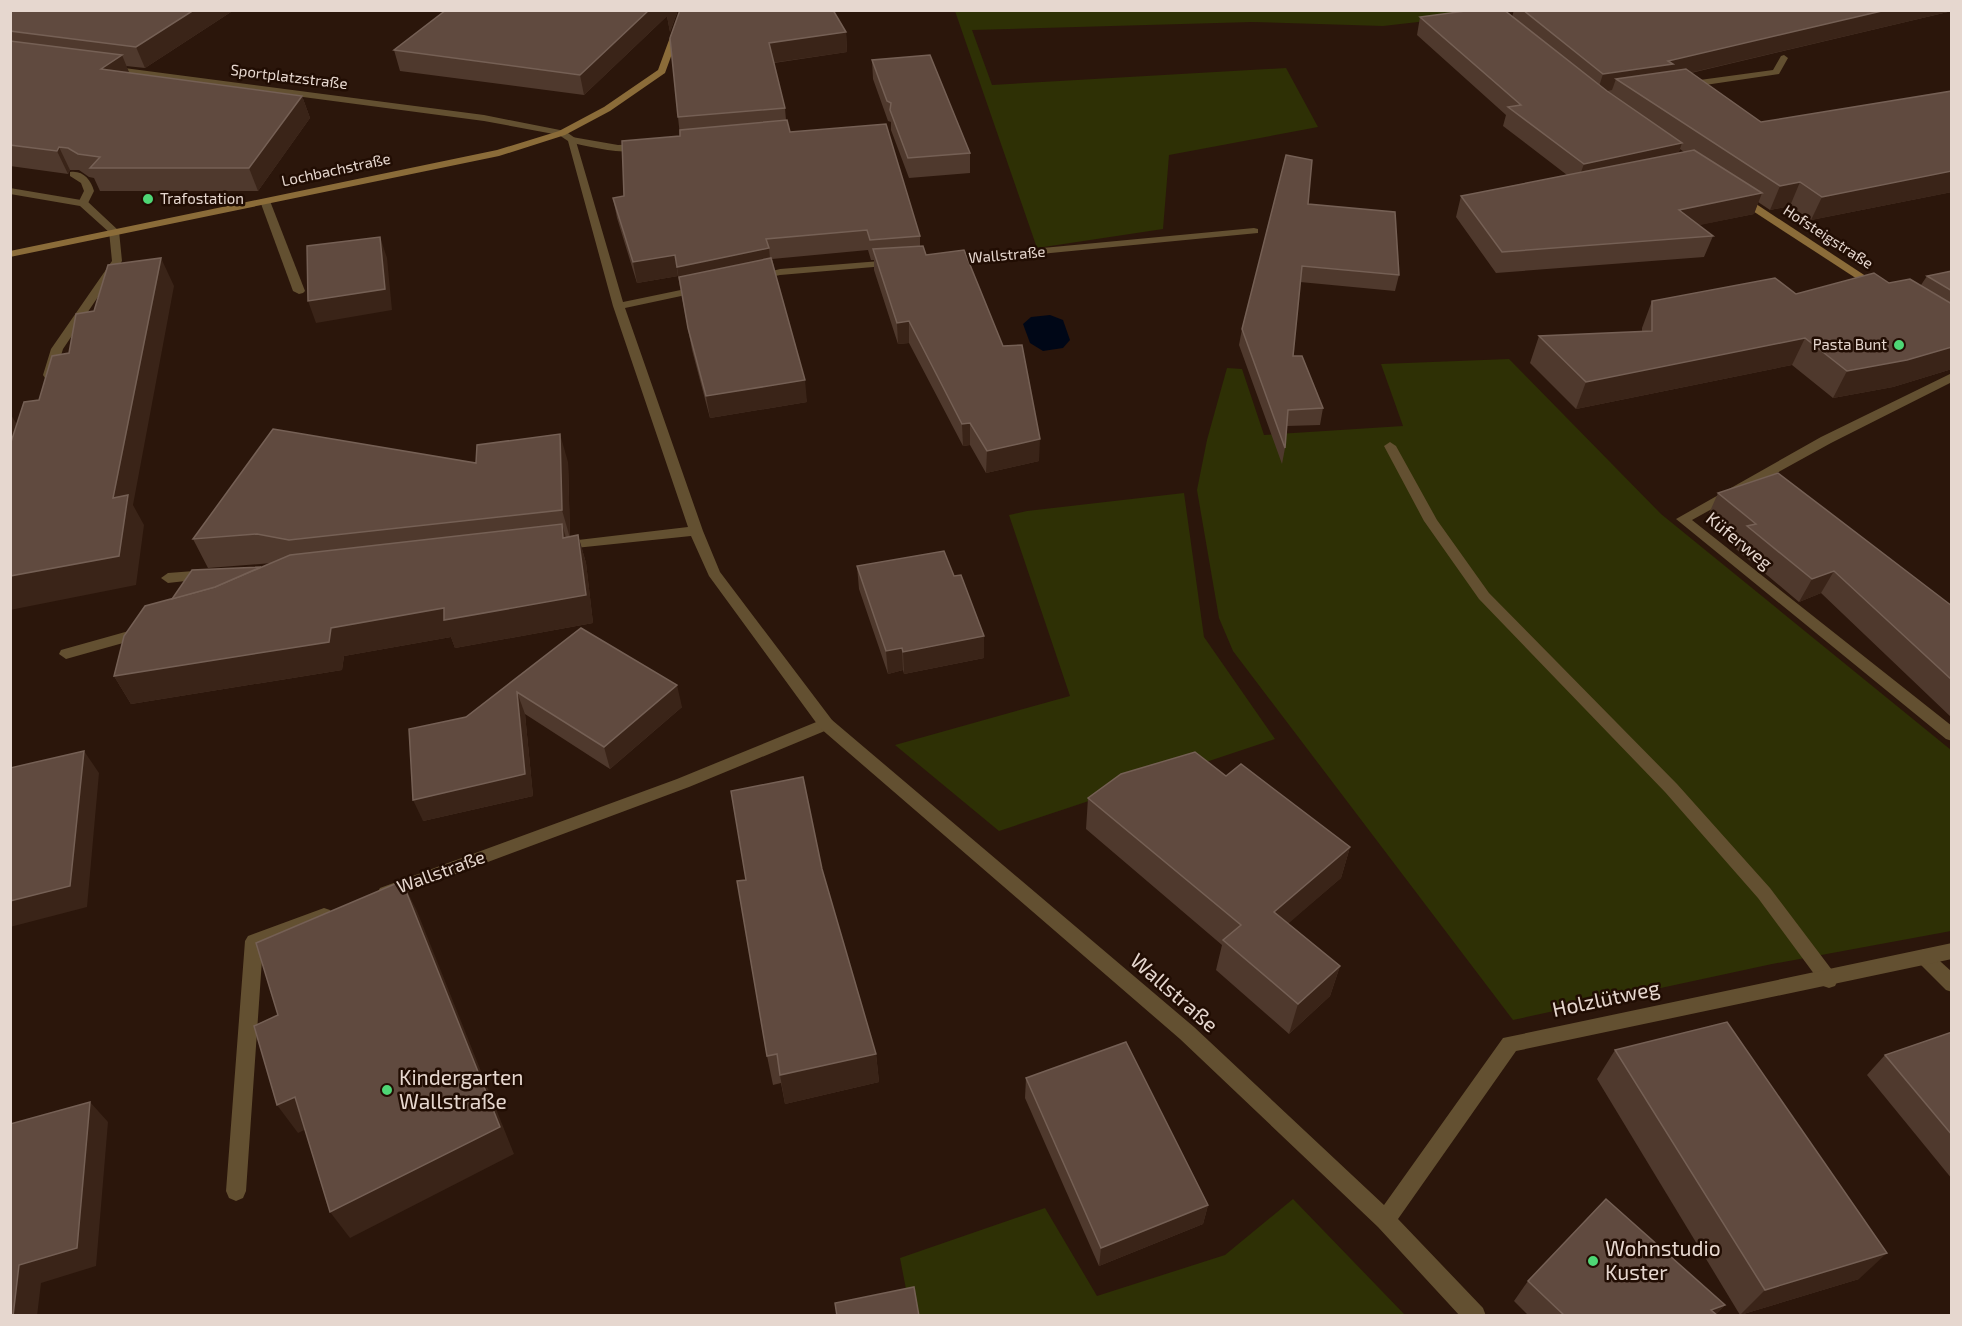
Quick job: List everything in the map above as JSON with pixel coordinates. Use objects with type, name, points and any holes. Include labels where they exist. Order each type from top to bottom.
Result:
[{"type":"street","points":[[567,137],[662,71],[684,11],[696,10]]},
{"type":"street","points":[[1675,87],[1776,72],[1784,58]]},
{"type":"street","name":"Sportplatzstraße","points":[[95,67],[484,118],[567,137]]},
{"type":"street","points":[[567,137],[618,148],[658,146]]},
{"type":"street","name":"Lochbachstraße","points":[[10,254],[567,137]]},
{"type":"street","name":"Wallstraße","points":[[567,137],[593,205],[619,306],[696,531],[714,573],[826,724],[1187,1032],[1385,1220],[1475,1316]]},
{"type":"street","points":[[74,174],[86,182],[88,191],[83,203]]},
{"type":"street","name":"Hofsteigstraße","points":[[1728,190],[1883,291]]},
{"type":"street","points":[[10,191],[83,203],[114,231],[117,261],[57,349],[44,393]]},
{"type":"street","points":[[265,201],[299,291]]},
{"type":"street","name":"Wallstraße","points":[[933,261],[1039,253],[1174,236],[1254,231]]},
{"type":"street","points":[[746,279],[780,272],[910,262]]},
{"type":"street","points":[[619,306],[711,286]]},
{"type":"street","name":"Küferweg","points":[[1952,377],[1826,440],[1683,519],[1952,735]]},
{"type":"street","points":[[1390,446],[1431,521],[1484,596],[1671,788],[1764,893],[1829,980]]},
{"type":"street","points":[[545,549],[696,531]]},
{"type":"street","points":[[168,578],[225,573]]},
{"type":"street","points":[[66,654],[156,628]]},
{"type":"street","name":"Wallstraße","points":[[364,900],[683,783],[826,724]]},
{"type":"street","points":[[236,1191],[254,941],[342,909]]},
{"type":"street","name":"Holzlütweg","points":[[1385,1220],[1510,1044],[1681,1006],[1829,980],[1952,951]]},
{"type":"street","points":[[1924,957],[1952,984]]},
{"type":"shaded area","points":[[1455,10],[1462,17],[1383,26],[1252,22],[972,30],[992,85],[1286,68],[1318,127],[1169,155],[1163,229],[1037,248],[955,11]]},
{"type":"shaded area","points":[[1509,359],[1661,514],[1951,750],[1951,931],[1772,964],[1513,1020],[1233,651],[1219,618],[1197,490],[1207,440],[1227,368],[1242,369],[1264,435],[1403,426],[1381,364]]},
{"type":"shaded area","points":[[1184,493],[1204,637],[1275,739],[999,831],[895,745],[1070,696],[1009,515]]},
{"type":"shaded area","points":[[1293,1199],[1405,1315],[911,1315],[900,1258],[1045,1208],[1097,1296],[1225,1255]]},
{"type":"water","points":[[1050,315],[1063,320],[1070,340],[1063,348],[1043,351],[1030,343],[1023,324],[1031,317]]},
{"type":"building","points":[[10,10],[194,10],[136,47],[10,31]]},
{"type":"building","points":[[446,10],[649,10],[580,75],[394,50]]},
{"type":"building","points":[[680,10],[833,10],[846,32],[769,43],[785,108],[678,117],[670,38]]},
{"type":"building","points":[[1473,10],[1504,10],[1607,91],[1682,143],[1584,164],[1508,107],[1521,105],[1420,17]]},
{"type":"building","points":[[1523,10],[1886,10],[1668,61],[1673,64],[1603,74]]},
{"type":"building","points":[[10,41],[122,55],[101,69],[302,96],[249,168],[90,168],[100,157],[78,154],[68,148],[59,147],[57,151],[10,145]]},
{"type":"building","points":[[930,55],[970,153],[908,158],[890,110],[891,103],[887,101],[872,60]]},
{"type":"building","points":[[1686,69],[1761,122],[1952,91],[1952,171],[1822,197],[1800,182],[1780,186],[1616,79]]},
{"type":"building","points":[[787,120],[790,132],[886,124],[920,236],[870,240],[867,230],[766,239],[769,248],[677,267],[675,255],[633,262],[613,198],[624,196],[622,141],[680,136],[680,130]]},
{"type":"building","points":[[1694,150],[1762,193],[1679,210],[1713,236],[1502,252],[1461,196]]},
{"type":"building","points":[[1286,155],[1312,160],[1308,204],[1395,212],[1399,275],[1302,266],[1293,356],[1302,356],[1323,408],[1288,410],[1285,448],[1242,329]]},
{"type":"building","points":[[380,237],[385,289],[308,301],[307,246]]},
{"type":"building","points":[[923,246],[926,255],[964,250],[1003,346],[1022,345],[1040,439],[987,451],[970,423],[962,424],[909,321],[897,323],[873,249]]},
{"type":"building","points":[[161,258],[113,498],[128,495],[119,556],[10,576],[10,445],[24,402],[39,400],[52,356],[69,353],[76,314],[94,311],[108,265]]},
{"type":"building","points":[[771,258],[805,380],[706,396],[688,328],[679,277]]},
{"type":"building","points":[[1952,271],[1952,291],[1927,276]]},
{"type":"building","points":[[1874,273],[1889,283],[1910,279],[1952,304],[1952,347],[1907,360],[1847,371],[1805,338],[1586,382],[1539,336],[1652,331],[1652,301],[1775,278],[1796,294]]},
{"type":"building","points":[[273,429],[476,463],[477,445],[560,434],[562,510],[289,540],[257,534],[193,539]]},
{"type":"building","points":[[1778,473],[1952,606],[1952,680],[1834,571],[1812,579],[1747,526],[1756,524],[1718,493]]},
{"type":"building","points":[[562,524],[563,538],[578,535],[586,595],[444,620],[444,608],[331,628],[329,642],[114,676],[124,636],[145,606],[215,587],[290,555]]},
{"type":"building","points":[[944,551],[954,576],[961,575],[984,636],[903,652],[902,648],[886,651],[857,566]]},
{"type":"building","points":[[261,567],[215,587],[172,599],[192,570]]},
{"type":"building","points":[[581,628],[677,685],[604,747],[517,692],[525,774],[413,800],[409,729],[466,717]]},
{"type":"building","points":[[84,751],[70,886],[10,901],[10,768]]},
{"type":"building","points":[[1195,752],[1226,776],[1241,764],[1350,847],[1274,912],[1340,966],[1298,1004],[1223,940],[1241,925],[1088,798],[1121,774]]},
{"type":"building","points":[[803,777],[822,869],[876,1054],[780,1075],[777,1054],[767,1056],[737,881],[746,880],[731,791]]},
{"type":"building","name":"Kindergarten Wallstraße","points":[[402,881],[500,1127],[330,1212],[295,1097],[277,1105],[254,1026],[278,1015],[256,943]]},
{"type":"building","points":[[1727,1022],[1887,1253],[1765,1290],[1615,1050]]},
{"type":"building","points":[[1952,1032],[1952,1135],[1885,1055]]},
{"type":"building","points":[[1126,1042],[1208,1205],[1101,1248],[1026,1078]]},
{"type":"building","points":[[90,1102],[77,1248],[19,1265],[13,1316],[10,1316],[10,1124]]},
{"type":"building","name":"Wohnstudio Kuster","points":[[1606,1199],[1725,1305],[1711,1310],[1718,1316],[1565,1316],[1528,1281]]},
{"type":"building","points":[[914,1287],[919,1316],[837,1316],[835,1303]]},
{"type":"place","name":"Trafostation","points":[[148,199]]},
{"type":"place","name":"Pasta Bunt","points":[[1899,345]]},
{"type":"place","name":"Kindergarten Wallstraße","points":[[387,1090]]},
{"type":"place","name":"Wohnstudio Kuster","points":[[1593,1261]]}]
